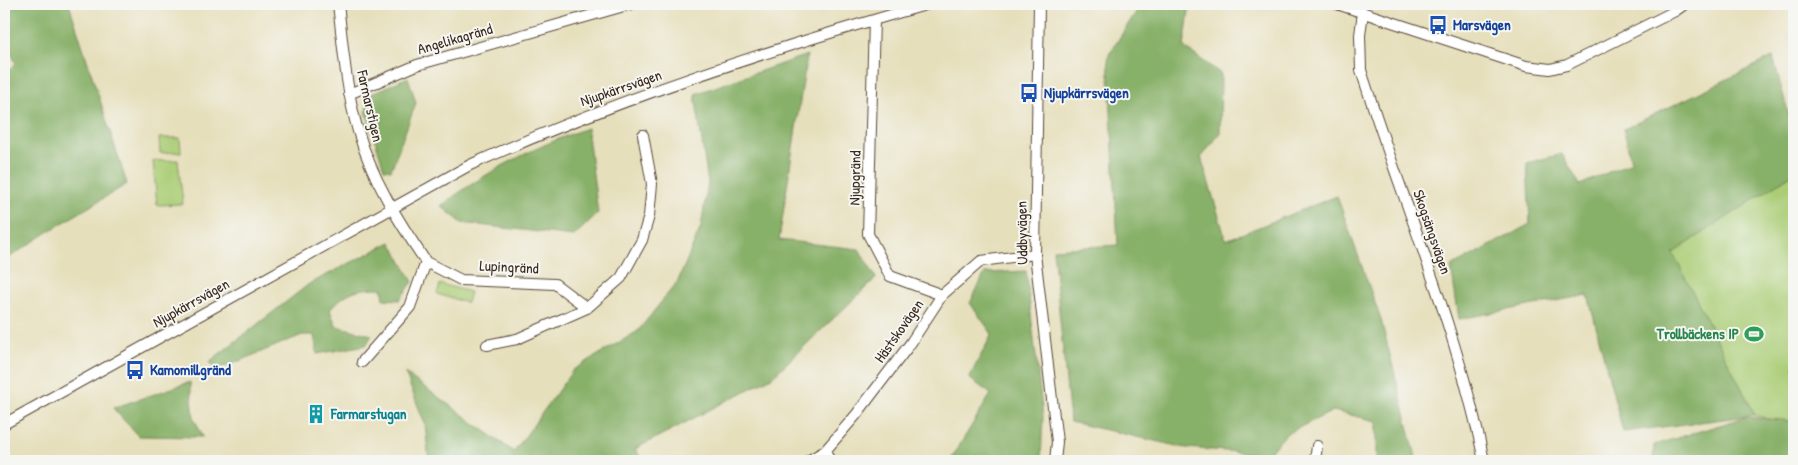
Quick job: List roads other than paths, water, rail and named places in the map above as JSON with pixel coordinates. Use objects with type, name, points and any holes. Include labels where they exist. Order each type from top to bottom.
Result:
[{"type":"street","name":"Farmarstigen","points":[[338,4],[349,94],[366,156],[392,209]]},
{"type":"street","name":"Angelikagränd","points":[[349,94],[417,65],[631,4]]},
{"type":"street","name":"Njupkärrsvägen","points":[[4,424],[470,165],[545,131],[791,45],[928,4]]},
{"type":"street","name":"Uddbyvägen","points":[[1039,4],[1036,254],[1057,442],[1055,461]]},
{"type":"street","points":[[1343,5],[1526,66],[1550,69],[1567,65],[1675,11],[1685,4]]},
{"type":"street","name":"Skogsängsvägen","points":[[1363,12],[1360,36],[1361,70],[1445,314],[1474,413],[1484,461]]},
{"type":"street","name":"Njupgränd","points":[[874,20],[868,234],[890,276],[942,295]]},
{"type":"street","points":[[487,345],[517,339],[587,308],[621,278],[642,240],[649,216],[652,184],[643,134]]},
{"type":"street","points":[[362,362],[410,307],[426,262],[392,209]]},
{"type":"street","name":"Hästskovägen","points":[[808,461],[824,451],[856,416],[892,368],[942,295],[981,261],[1036,254]]},
{"type":"street","name":"Lupingränd","points":[[426,262],[461,280],[555,284],[587,308]]},
{"type":"street","points":[[1315,461],[1317,446]]},
{"type":"street","points":[[824,451],[830,461]]},
{"type":"place","name":"Marsvägen","points":[[1438,25]]},
{"type":"place","name":"Njupkärrsvägen","points":[[1029,93]]},
{"type":"place","name":"Trollbäckens IP","points":[[1754,334]]},
{"type":"place","name":"Kamomillgränd","points":[[135,370]]},
{"type":"place","name":"Farmarstugan","points":[[316,414]]}]
